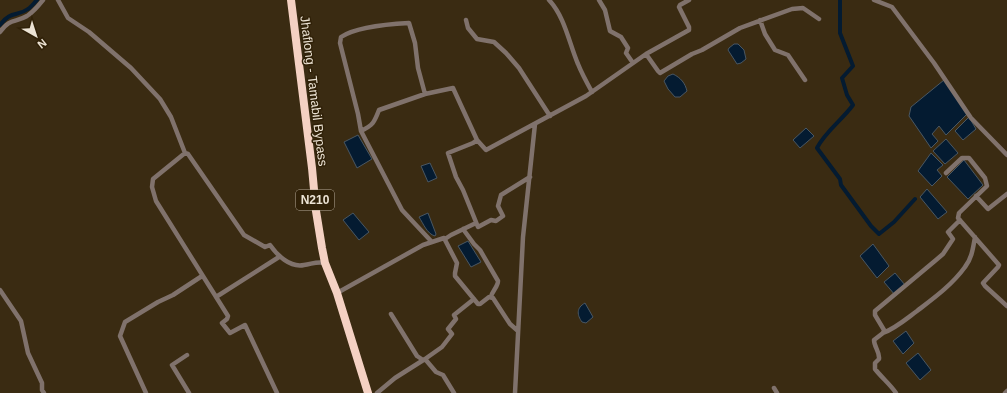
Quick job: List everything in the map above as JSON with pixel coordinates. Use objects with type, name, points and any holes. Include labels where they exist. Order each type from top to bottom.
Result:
[{"type":"highway","name":"Jhaflong - Tamabil Bypass","points":[[291,0],[316,211],[325,263],[337,293],[368,393]]},
{"type":"street","points":[[0,32],[4,25],[10,21],[27,16],[43,0]]},
{"type":"street","points":[[58,0],[68,18],[89,32],[131,68],[160,99],[171,117],[185,153],[188,154],[244,235],[265,247],[270,245],[276,254],[291,263],[302,266],[318,261],[325,263]]},
{"type":"street","points":[[549,0],[555,6],[578,64],[592,92]]},
{"type":"street","points":[[599,0],[605,10],[610,31],[622,37],[628,48],[626,53],[633,63]]},
{"type":"street","points":[[361,131],[371,126],[375,121],[379,110],[425,94],[453,88],[477,140],[486,150],[592,92],[646,54],[689,30],[679,7],[690,0]]},
{"type":"street","points":[[874,0],[892,7],[934,63],[971,118],[1007,155]]},
{"type":"street","points":[[646,54],[659,73],[662,73],[692,54],[702,50],[740,28],[760,20],[792,9],[803,8],[819,19]]},
{"type":"street","points":[[466,20],[468,28],[477,39],[494,42],[506,53],[519,68],[550,116]]},
{"type":"street","points":[[760,20],[765,34],[775,50],[788,55],[805,80]]},
{"type":"street","points":[[425,94],[418,68],[415,44],[409,23],[380,26],[346,33],[341,37],[340,43],[361,131],[402,210],[431,241]]},
{"type":"street","points":[[515,393],[523,237],[535,124]]},
{"type":"street","points":[[477,140],[448,154],[456,177],[478,227],[491,220],[496,221],[503,216],[498,206],[502,195],[530,177]]},
{"type":"street","points":[[185,153],[153,178],[152,187],[157,203],[228,316],[222,323],[230,333],[244,325],[246,326],[278,393]]},
{"type":"street","points":[[946,173],[962,158],[969,158],[985,178],[987,186],[959,213],[958,218],[999,265],[984,281],[984,285],[1007,306]]},
{"type":"street","points":[[976,196],[988,210],[1007,194]]},
{"type":"street","points":[[883,333],[884,330],[875,315],[875,311],[895,296],[943,254],[953,239],[948,232],[960,220]]},
{"type":"street","points":[[337,293],[431,241],[441,238],[446,239],[476,223]]},
{"type":"street","points":[[464,229],[480,250],[498,282],[491,293],[491,297],[510,324],[518,331]]},
{"type":"street","points":[[896,393],[875,369],[875,363],[879,359],[880,354],[874,340],[883,333],[891,330],[943,291],[966,266],[970,258],[975,237]]},
{"type":"street","points":[[446,239],[457,263],[455,276],[480,304],[491,297]]},
{"type":"street","points":[[216,297],[280,257]]},
{"type":"street","points":[[146,393],[120,336],[125,322],[202,276]]},
{"type":"street","points":[[0,290],[21,321],[26,348],[42,383],[42,390],[44,393]]},
{"type":"street","points":[[377,393],[395,378],[445,343],[452,334],[448,329],[456,319],[454,315],[474,299]]},
{"type":"street","points":[[391,314],[417,356],[424,359],[436,372],[443,375],[454,393]]},
{"type":"street","points":[[187,355],[172,365],[189,393]]},
{"type":"street","points":[[774,388],[777,393]]},
{"type":"water","points":[[734,44],[738,44],[744,50],[746,59],[741,63],[737,64],[728,50]]},
{"type":"water","points":[[673,74],[684,83],[687,91],[680,97],[675,97],[668,89],[664,81],[668,76]]},
{"type":"water","points":[[944,80],[967,114],[946,135],[939,126],[932,134],[938,141],[931,148],[909,116],[911,107]]},
{"type":"water","points":[[969,117],[976,129],[963,140],[955,131]]},
{"type":"water","points":[[806,128],[814,136],[800,148],[793,140]]},
{"type":"water","points":[[358,135],[372,159],[357,168],[344,142]]},
{"type":"water","points":[[946,139],[958,153],[945,164],[933,151]]},
{"type":"water","points":[[931,153],[943,165],[937,170],[942,176],[932,186],[918,171]]},
{"type":"water","points":[[964,160],[983,185],[968,199],[947,177]]},
{"type":"water","points":[[430,163],[437,178],[428,182],[421,166]]},
{"type":"water","points":[[927,189],[947,212],[938,219],[920,197]]},
{"type":"water","points":[[353,213],[369,232],[359,240],[343,220]]},
{"type":"water","points":[[428,213],[436,234],[435,236],[427,231],[419,217]]},
{"type":"water","points":[[468,241],[481,262],[471,267],[458,246]]},
{"type":"water","points":[[873,244],[889,266],[877,278],[860,256]]},
{"type":"water","points":[[895,273],[905,285],[895,295],[884,282]]},
{"type":"water","points":[[585,303],[593,317],[586,323],[582,322],[578,312],[580,307]]},
{"type":"water","points":[[906,331],[914,343],[903,354],[893,341]]},
{"type":"water","points":[[918,353],[931,370],[920,380],[906,363]]},
{"type":"waterway","points":[[0,25],[7,17],[28,9],[37,0]]},
{"type":"waterway","points":[[840,0],[840,33],[853,66],[842,78],[847,95],[853,105],[824,137],[817,148],[840,179],[841,185],[871,226],[879,234],[894,222],[915,199]]}]
